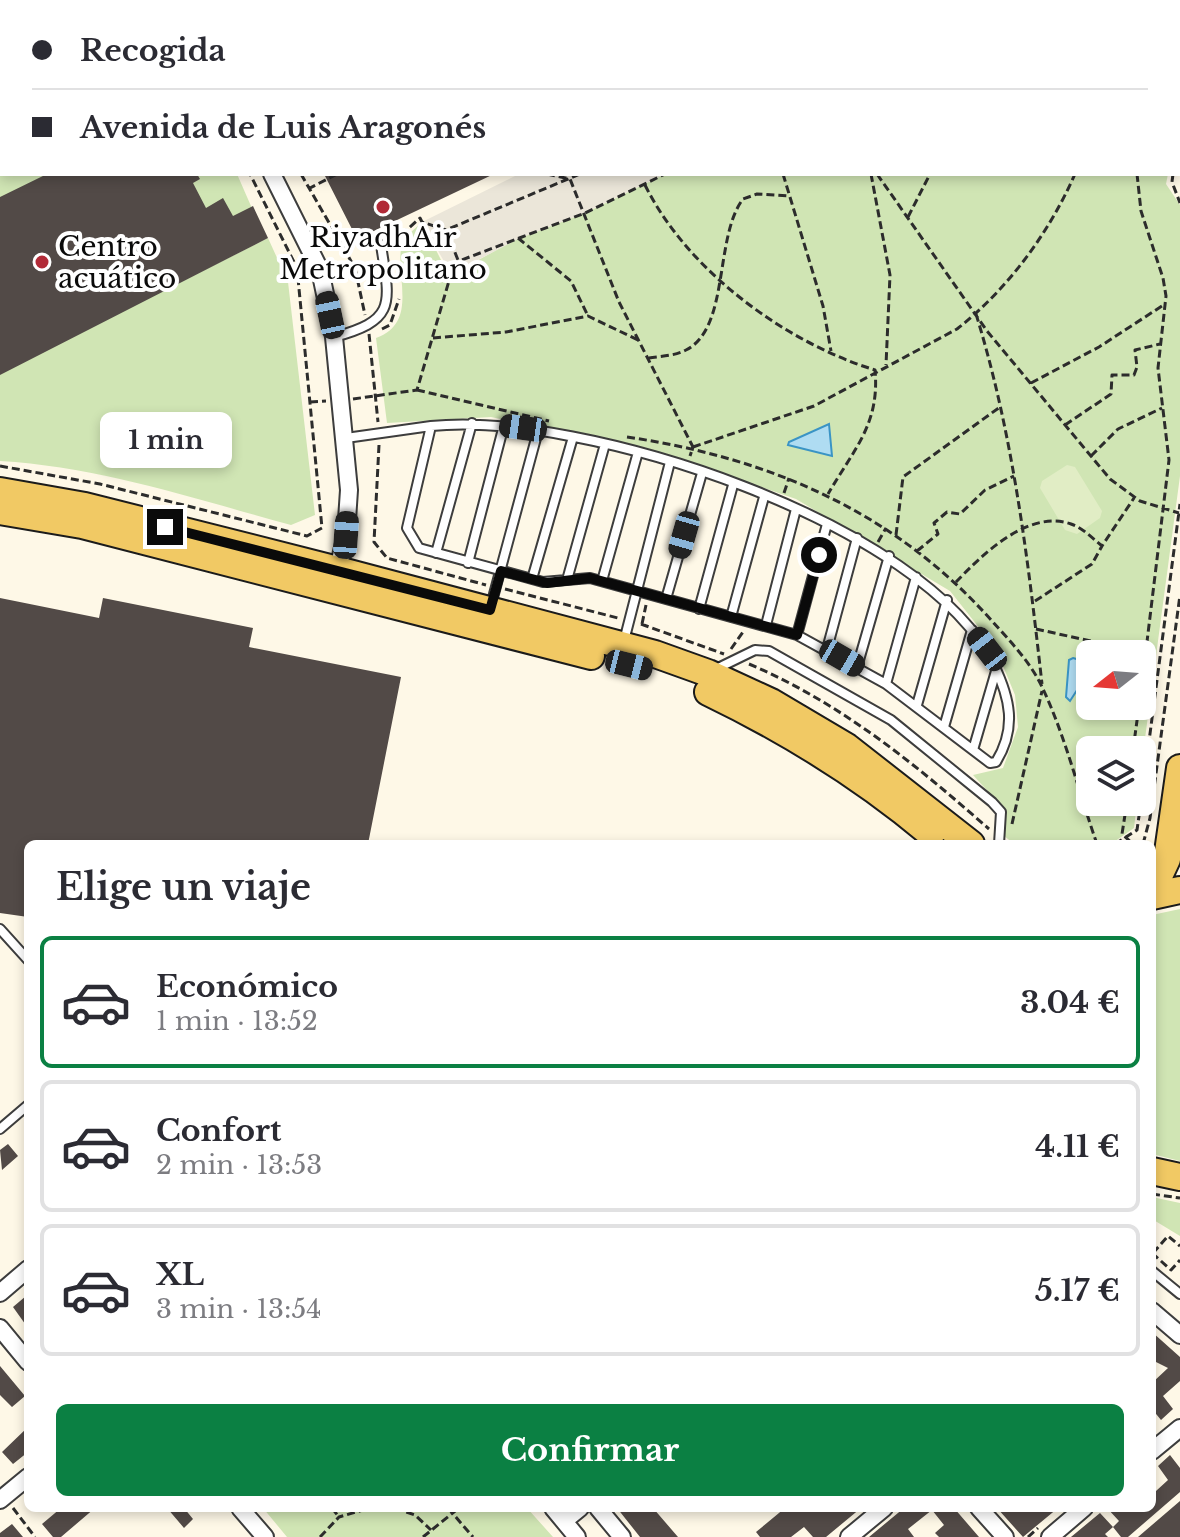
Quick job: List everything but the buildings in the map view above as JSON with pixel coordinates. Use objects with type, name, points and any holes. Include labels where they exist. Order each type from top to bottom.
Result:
[{"type":"main road","points":[[0,491],[85,506],[652,671],[762,718],[838,763],[938,840]]},
{"type":"main road","points":[[0,511],[82,525],[490,610],[623,646],[718,664],[771,702],[847,747],[966,840]]},
{"type":"main road","points":[[1156,884],[1168,854],[1180,768]]},
{"type":"main road","points":[[1156,893],[1180,890]]},
{"type":"main road","points":[[1156,1172],[1180,1177]]},
{"type":"street","points":[[273,176],[320,270],[334,337],[349,490],[346,535],[335,580]]},
{"type":"street","points":[[0,1293],[24,1272]]},
{"type":"street","points":[[1156,1314],[1178,1330]]},
{"type":"street","points":[[0,1328],[24,1357]]},
{"type":"street","points":[[1156,1448],[1180,1428]]},
{"type":"street","points":[[2,1499],[24,1480]]},
{"type":"street","points":[[243,1512],[265,1537]]},
{"type":"street","points":[[601,1512],[622,1537]]},
{"type":"street","points":[[849,1537],[879,1512]]},
{"type":"street","points":[[983,1512],[1005,1537]]},
{"type":"street","points":[[1050,1537],[1079,1512]]},
{"type":"street","points":[[558,1515],[577,1537]]},
{"type":"lane","points":[[334,337],[368,328],[384,311],[384,246]]},
{"type":"lane","points":[[346,438],[431,426],[472,423],[504,425],[638,452],[796,509],[889,556],[947,600],[972,630],[997,670],[1008,698],[1011,720],[1004,750],[996,762],[990,763],[886,684],[797,635],[602,581],[532,579],[419,548],[407,528],[431,426]]},
{"type":"lane","points":[[436,553],[472,423]]},
{"type":"lane","points":[[468,563],[504,425]]},
{"type":"lane","points":[[490,610],[538,431]]},
{"type":"lane","points":[[532,579],[573,437]]},
{"type":"lane","points":[[567,580],[605,444]]},
{"type":"lane","points":[[602,581],[638,452]]},
{"type":"lane","points":[[623,646],[635,589],[670,462]]},
{"type":"lane","points":[[666,599],[702,473]]},
{"type":"lane","points":[[699,609],[733,485]]},
{"type":"lane","points":[[731,617],[764,497]]},
{"type":"lane","points":[[766,625],[796,509]]},
{"type":"lane","points":[[797,635],[827,524]]},
{"type":"lane","points":[[827,649],[857,538]]},
{"type":"lane","points":[[857,667],[889,556]]},
{"type":"lane","points":[[886,684],[916,577]]},
{"type":"lane","points":[[917,705],[947,600]]},
{"type":"lane","points":[[944,727],[972,630]]},
{"type":"lane","points":[[718,664],[755,650],[769,651],[891,720],[992,802],[1001,812],[999,840]]},
{"type":"lane","points":[[973,750],[997,670]]},
{"type":"lane","points":[[0,929],[24,956]]},
{"type":"lane","points":[[0,1129],[24,1108]]},
{"type":"lane","points":[[1156,1274],[1180,1294]]},
{"type":"path","points":[[0,466],[100,484],[307,536],[322,528],[297,268],[251,176]]},
{"type":"path","points":[[302,176],[355,268],[368,328],[379,434],[374,542]]},
{"type":"path","points":[[308,189],[333,176]]},
{"type":"path","points":[[556,176],[570,179]]},
{"type":"path","points":[[384,246],[420,218],[422,222],[446,230],[576,176]]},
{"type":"path","points":[[377,398],[417,390],[451,274],[459,261],[585,213],[661,176]]},
{"type":"path","points":[[784,176],[823,306],[831,351]]},
{"type":"path","points":[[871,176],[890,275],[886,365]]},
{"type":"path","points":[[878,176],[976,314],[1110,479],[1134,498],[1164,511],[1179,513]]},
{"type":"path","points":[[908,218],[929,176]]},
{"type":"path","points":[[570,179],[619,302],[693,447],[814,406],[875,370],[957,329],[976,314],[1043,235],[1074,176]]},
{"type":"path","points":[[1137,176],[1141,211],[1163,278],[1165,304],[1160,344],[1162,408],[1169,460],[1148,640]]},
{"type":"path","points":[[1173,176],[1180,203]]},
{"type":"path","points":[[645,185],[670,230],[718,279],[767,316],[831,351],[875,370]]},
{"type":"path","points":[[648,359],[683,352],[695,344],[711,319],[733,219],[743,199],[757,194],[790,196]]},
{"type":"path","points":[[446,230],[459,261]]},
{"type":"path","points":[[518,238],[571,281],[588,316]]},
{"type":"path","points":[[1030,383],[1099,347],[1165,304]]},
{"type":"path","points":[[976,314],[1015,476],[1043,687],[1011,830]]},
{"type":"path","points":[[433,338],[506,332],[588,316],[639,340]]},
{"type":"path","points":[[1065,425],[1111,394],[1112,375],[1134,375],[1137,367],[1135,350],[1160,344]]},
{"type":"path","points":[[828,495],[873,419],[877,392],[875,370]]},
{"type":"path","points":[[896,535],[903,477],[1000,407]]},
{"type":"path","points":[[1091,456],[1118,429],[1162,408]]},
{"type":"path","points":[[917,551],[938,534],[934,523],[947,512],[960,514],[985,490],[1015,476]]},
{"type":"path","points":[[1033,602],[1092,564],[1134,498]]},
{"type":"path","points":[[1150,736],[1180,504]]},
{"type":"path","points":[[956,582],[982,556],[1024,529],[1064,522],[1077,527],[1102,546]]},
{"type":"path","points":[[1144,840],[1152,805],[1180,595]]},
{"type":"path","points":[[718,664],[745,629]]},
{"type":"path","points":[[1036,629],[1086,640]]},
{"type":"path","points":[[1123,838],[1125,816]]},
{"type":"path","points":[[1120,840],[1137,830],[1139,816]]},
{"type":"path","points":[[1156,1195],[1180,1198]]},
{"type":"path","points":[[1156,1249],[1168,1236],[1180,1246]]},
{"type":"path","points":[[1156,1257],[1171,1270],[1180,1260]]},
{"type":"path","points":[[2,1499],[35,1537]]},
{"type":"path","points":[[335,1512],[339,1517]]},
{"type":"path","points":[[320,1537],[339,1517],[356,1512]]},
{"type":"path","points":[[406,1512],[415,1515],[431,1530]]},
{"type":"path","points":[[423,1537],[453,1513],[473,1537]]},
{"type":"green space","points":[[0,176],[238,176],[265,238],[153,296],[268,238],[288,282],[315,515],[291,525],[111,477],[0,461]]},
{"type":"green space","points":[[661,176],[1168,176],[1166,184],[1180,205],[1180,476],[1156,656],[1156,640],[1076,640],[1076,720],[1147,720],[1145,736],[1076,736],[1076,816],[1135,816],[1134,828],[1117,840],[1009,840],[1003,835],[1004,809],[973,775],[1003,768],[1018,727],[1015,695],[996,649],[950,591],[796,499],[663,453],[491,417],[387,423],[376,338],[389,331],[401,312],[401,248],[398,244],[422,222],[442,262],[473,263],[518,238],[585,213]]},
{"type":"green space","points":[[1067,465],[1075,467],[1102,511],[1100,518],[1077,534],[1065,530],[1040,488],[1042,481]]},
{"type":"green space","points":[[1180,909],[1180,1161],[1156,1155],[1156,914]]},
{"type":"green space","points":[[1156,1198],[1180,1203],[1180,1236],[1156,1221]]},
{"type":"green space","points":[[266,1512],[531,1512],[553,1537],[287,1537]]},
{"type":"shaded area","points":[[515,176],[661,176],[585,213],[518,239],[451,274],[422,222]]},
{"type":"water","points":[[829,424],[832,456],[788,445],[789,442]]},
{"type":"water","points":[[1076,659],[1076,692],[1070,701],[1066,697],[1069,660]]},
{"type":"place","name":"RiyadhAir Metropolitano","points":[[383,207]]},
{"type":"place","name":"Centro acuático","points":[[42,262]]},
{"type":"route","points":[[165,527],[490,610],[501,571],[547,583],[590,578],[797,635],[819,555]]}]
